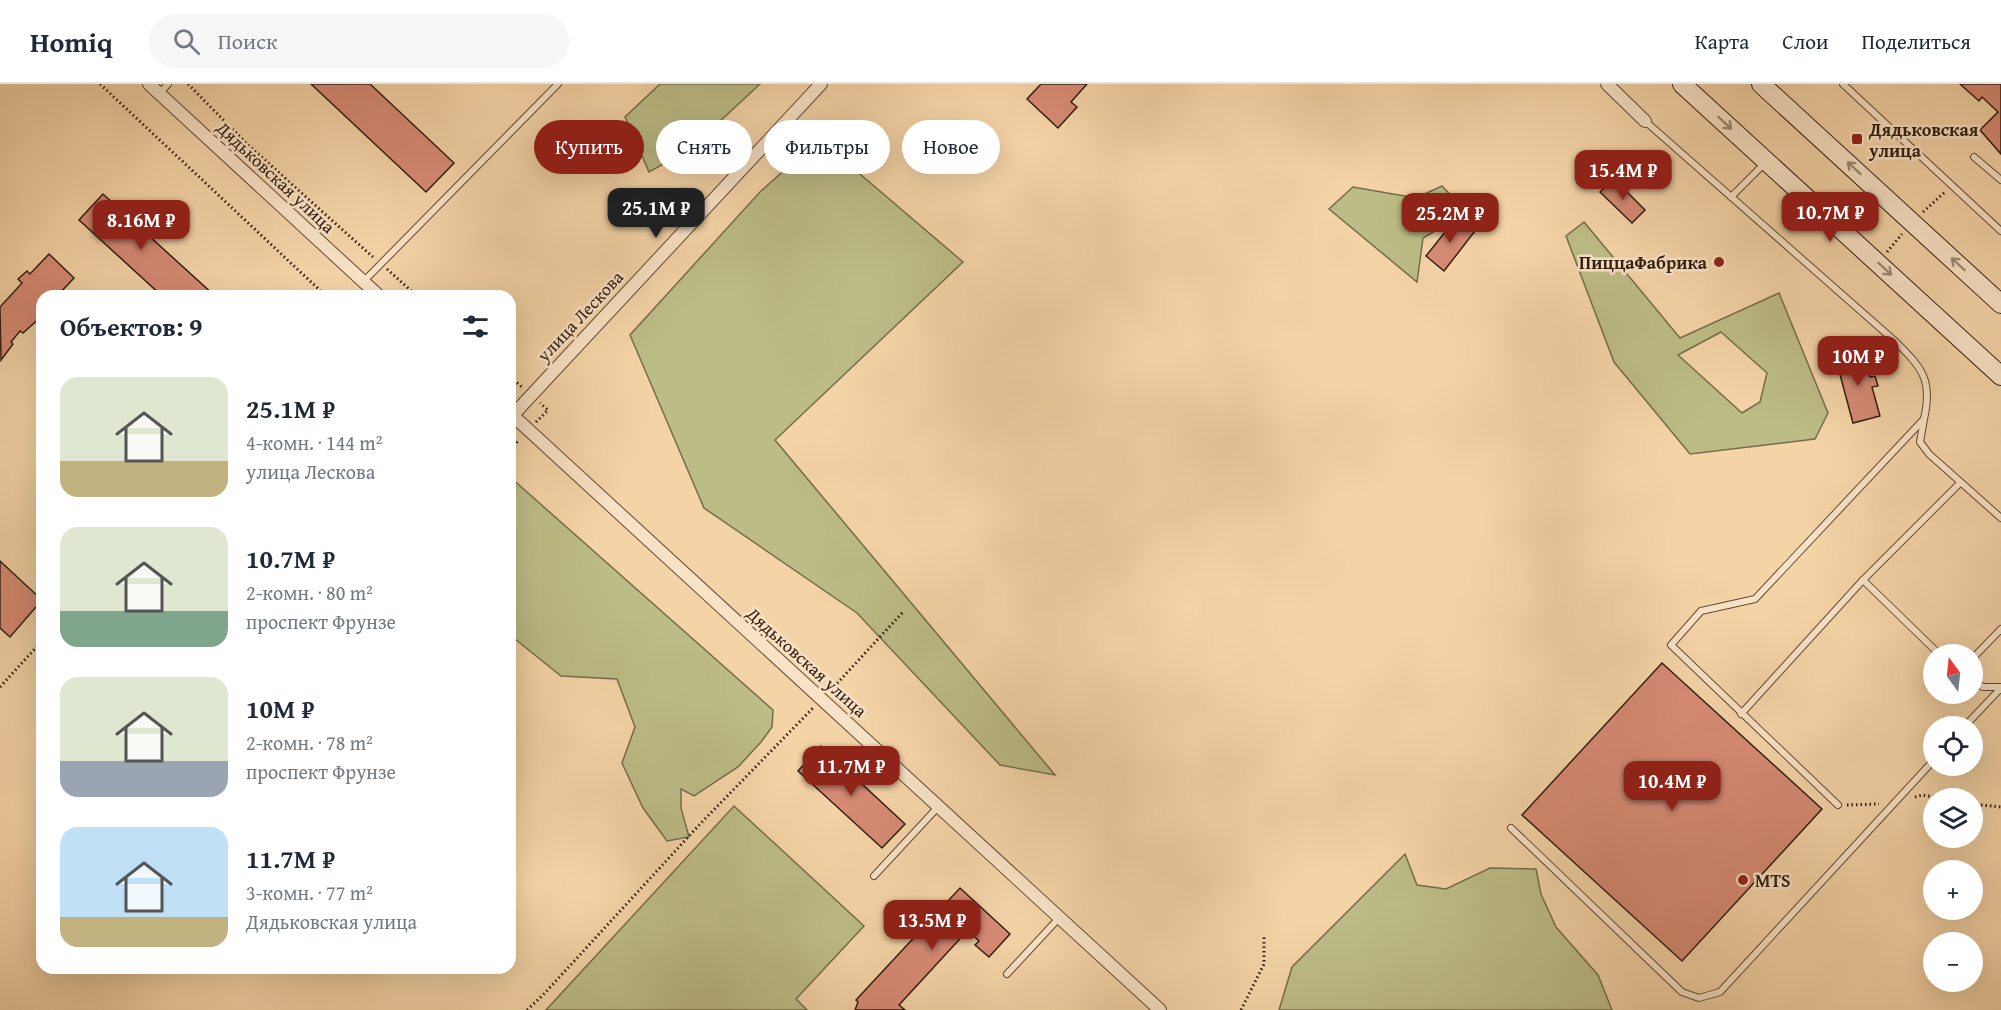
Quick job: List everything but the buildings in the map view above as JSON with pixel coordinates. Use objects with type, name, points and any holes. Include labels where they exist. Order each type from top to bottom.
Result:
[{"type":"main road","points":[[1682,84],[2001,376]]},
{"type":"main road","points":[[1761,84],[2001,304]]},
{"type":"street","name":"Дядьковская улица","points":[[149,84],[373,290]]},
{"type":"street","name":"улица Лескова","points":[[516,409],[821,84]]},
{"type":"street","points":[[1607,84],[1645,121]]},
{"type":"street","name":"Дядьковская улица","points":[[516,419],[1160,1010]]},
{"type":"lane","points":[[159,94],[168,84]]},
{"type":"lane","points":[[363,281],[558,84]]},
{"type":"lane","points":[[1843,84],[2001,231]]},
{"type":"lane","points":[[1645,121],[1918,364],[1927,383],[1928,400],[1920,442],[1929,454],[2001,518]]},
{"type":"lane","points":[[1974,157],[2001,180]]},
{"type":"lane","points":[[1731,197],[1767,161]]},
{"type":"lane","points":[[1838,805],[1671,645],[1701,611],[1755,599],[1924,419]]},
{"type":"lane","points":[[1741,714],[1863,580],[1960,483]]},
{"type":"lane","points":[[1863,580],[1929,644]]},
{"type":"lane","points":[[1983,648],[2001,629]]},
{"type":"lane","points":[[1983,687],[2001,687]]},
{"type":"lane","points":[[1974,716],[2001,687]]},
{"type":"lane","points":[[1511,828],[1682,992],[1699,998],[1720,992],[1923,772]]},
{"type":"lane","points":[[874,876],[939,807]]},
{"type":"lane","points":[[1007,974],[1060,918]]},
{"type":"path","points":[[100,84],[320,290]]},
{"type":"path","points":[[188,84],[248,145],[410,290]]},
{"type":"path","points":[[527,1010],[701,823],[903,612]]},
{"type":"path","points":[[0,687],[36,648]]},
{"type":"path","points":[[1983,805],[2001,807]]},
{"type":"path","points":[[1242,1010],[1264,964],[1263,936]]},
{"type":"green space","points":[[660,84],[760,84],[721,120],[656,120],[656,168],[649,172],[644,161],[644,120],[626,120],[625,117]]},
{"type":"green space","points":[[780,174],[860,174],[963,262],[775,440],[1055,775],[1000,765],[857,613],[704,508],[630,335],[760,192]]},
{"type":"green space","points":[[1442,186],[1467,212],[1423,238],[1417,282],[1329,209],[1353,187],[1416,198]]},
{"type":"green space","points":[[1584,222],[1680,338],[1779,293],[1828,413],[1815,439],[1690,454],[1614,362],[1566,236]],"holes":[[[1721,332],[1767,373],[1760,402],[1742,413],[1678,355]]]},
{"type":"green space","points":[[516,482],[773,710],[772,727],[738,767],[694,796],[681,789],[681,808],[689,837],[667,841],[643,808],[622,763],[635,727],[617,679],[561,676],[516,640]]},
{"type":"green space","points":[[734,806],[864,926],[796,999],[807,1010],[546,1010]]},
{"type":"green space","points":[[1405,854],[1417,885],[1446,889],[1490,868],[1536,869],[1541,894],[1556,927],[1598,975],[1612,1010],[1279,1010],[1292,967]]},
{"type":"place","name":"Дядьковская улица","points":[[1857,139]]},
{"type":"place","name":"ПиццаФабрика","points":[[1719,262]]},
{"type":"place","name":"MTS","points":[[1743,880]]}]
